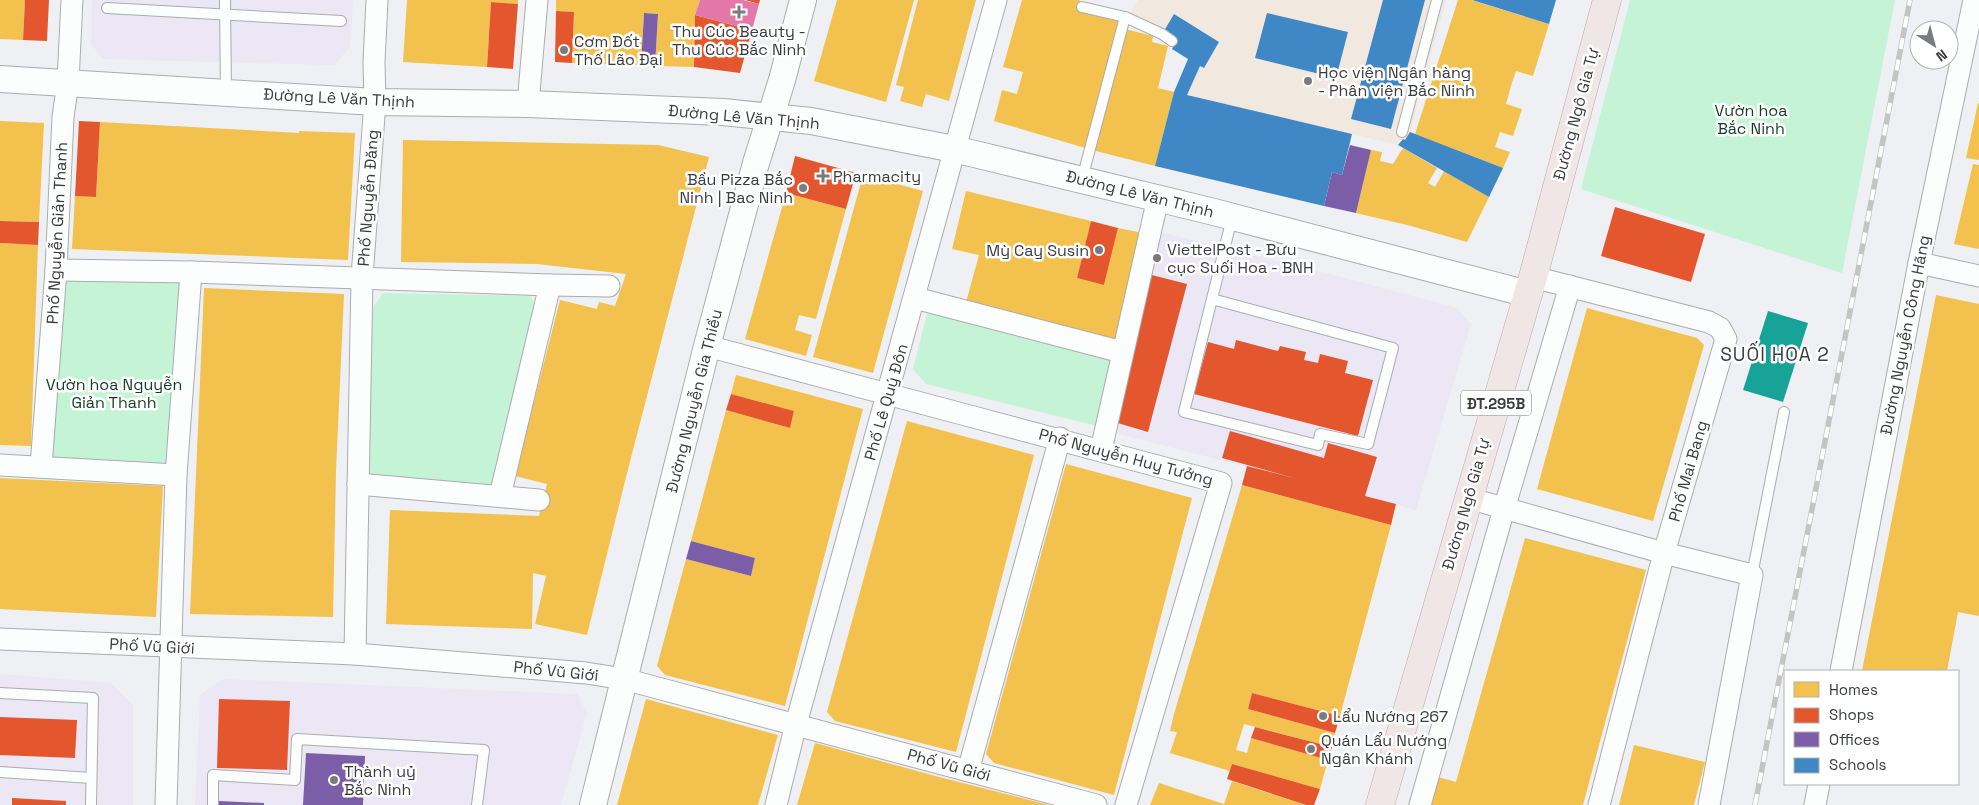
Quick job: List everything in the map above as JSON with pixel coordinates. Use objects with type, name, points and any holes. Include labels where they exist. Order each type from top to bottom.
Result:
[{"type":"main road","name":"Đường Ngô Gia Tự","points":[[1380,805],[1530,286],[1607,0]]},
{"type":"street","name":"Phố Nguyễn Giản Thanh","points":[[41,466],[56,270],[63,117],[68,82],[72,0]]},
{"type":"street","name":"Phố Nguyễn Đăng","points":[[355,654],[362,277],[375,102],[374,62],[377,0]]},
{"type":"street","points":[[528,104],[537,0]]},
{"type":"street","name":"Đường Nguyễn Gia Thiều","points":[[593,805],[707,346],[804,0]]},
{"type":"street","name":"Phố Lê Quý Đôn","points":[[776,805],[796,724],[996,0]]},
{"type":"street","name":"Đường Nguyễn Công Hãng","points":[[1841,670],[1919,263],[1974,0]]},
{"type":"street","points":[[1967,31],[1979,11]]},
{"type":"street","name":"Đường Lê Văn Thịnh","points":[[0,79],[375,102],[528,104],[723,112],[811,121],[954,149],[1232,217],[1530,286]]},
{"type":"street","points":[[1101,450],[1158,198]]},
{"type":"street","points":[[1919,263],[1979,276]]},
{"type":"street","points":[[56,270],[362,277]]},
{"type":"street","points":[[166,805],[176,476],[191,272]]},
{"type":"street","name":"Phố Nguyễn Đăng","points":[[362,277],[610,286]]},
{"type":"street","points":[[500,496],[550,285]]},
{"type":"street","name":"Phố Mai Bang","points":[[1530,286],[1570,286],[1709,322],[1720,328],[1725,335],[1725,344],[1664,553],[1599,805]]},
{"type":"street","points":[[1420,805],[1570,286]]},
{"type":"street","points":[[915,298],[1122,352]]},
{"type":"street","name":"Phố Nguyễn Huy Tưởng","points":[[707,346],[888,396],[1060,438],[1221,483],[1126,805]]},
{"type":"street","points":[[968,770],[1060,438]]},
{"type":"street","points":[[0,465],[41,466],[176,476]]},
{"type":"street","points":[[358,484],[540,500]]},
{"type":"street","points":[[1468,498],[1664,553],[1752,575],[1709,805]]},
{"type":"street","name":"Phố Vũ Giới","points":[[0,639],[171,648],[355,654],[586,673],[624,679],[1096,805]]},
{"type":"street","points":[[1815,805],[1819,785]]},
{"type":"lane","points":[[225,0],[226,92]]},
{"type":"lane","points":[[1402,132],[1437,0]]},
{"type":"lane","points":[[108,8],[341,21]]},
{"type":"lane","points":[[1082,8],[1125,18],[1162,34],[1172,41]]},
{"type":"lane","points":[[1082,180],[1125,18]]},
{"type":"lane","points":[[1212,299],[1393,348],[1368,444],[1320,434],[1318,445],[1184,412],[1232,217]]},
{"type":"lane","points":[[1752,575],[1784,412]]},
{"type":"lane","points":[[0,693],[93,698],[91,805]]},
{"type":"lane","points":[[213,805],[213,775],[295,780],[297,739],[484,750],[477,805]]},
{"type":"lane","points":[[0,772],[91,778]]},
{"type":"shaded area","points":[[92,0],[353,0],[350,47],[334,65],[103,59],[91,44]]},
{"type":"shaded area","name":"Học viện Ngân hàng - Phân viện Bắc Ninh","points":[[1138,0],[1446,0],[1410,132],[1405,140],[1402,139],[1398,145],[1187,95],[1200,66],[1204,68],[1219,42],[1174,14],[1164,31],[1130,13]]},
{"type":"shaded area","points":[[1152,230],[1457,308],[1471,324],[1416,510],[1107,431]]},
{"type":"shaded area","points":[[0,674],[111,683],[133,705],[133,805],[0,805]]},
{"type":"shaded area","name":"Thành uỷ Bắc Ninh","points":[[223,679],[577,694],[587,713],[561,805],[195,805],[200,695]]},
{"type":"green space","name":"Vườn hoa Bắc Ninh","points":[[1630,0],[1895,0],[1842,273],[1581,189]]},
{"type":"green space","name":"Vườn hoa Nguyễn Giản Thanh","points":[[56,270],[191,272],[176,475],[41,466]]},
{"type":"green space","points":[[383,293],[530,296],[537,307],[500,487],[368,476],[372,309]]},
{"type":"green space","points":[[928,310],[1115,354],[1102,427],[926,384],[913,369]]},
{"type":"building: Homes","points":[[0,0],[25,0],[23,40],[0,39]]},
{"type":"building: Homes","points":[[407,0],[518,0],[518,4],[491,2],[487,67],[403,62]]},
{"type":"building: Homes","points":[[556,0],[700,0],[695,15],[694,67],[655,66],[658,14],[644,13],[641,65],[572,63],[574,12],[556,11]]},
{"type":"building: Homes","points":[[837,0],[914,0],[886,102],[814,81]]},
{"type":"building: Homes","points":[[918,0],[976,0],[949,101],[926,94],[922,107],[900,101],[904,87],[896,85]]},
{"type":"building: Homes","points":[[1022,0],[1080,0],[1077,10],[1123,22],[1121,28],[1153,36],[1152,42],[1168,46],[1158,88],[1174,92],[1155,166],[1092,150],[994,121],[1002,90],[1017,94],[1023,72],[1003,67]]},
{"type":"building: Homes","points":[[1458,0],[1471,0],[1549,24],[1533,76],[1516,71],[1511,86],[1506,104],[1522,109],[1513,136],[1500,132],[1495,147],[1510,152],[1503,168],[1415,134]]},
{"type":"building: Homes","points":[[1979,103],[1979,160],[1966,158]]},
{"type":"building: Homes","points":[[0,121],[44,123],[39,222],[0,221]]},
{"type":"building: Homes","points":[[100,122],[299,133],[299,131],[355,133],[348,260],[72,249],[75,196],[96,197]]},
{"type":"building: Homes","points":[[403,140],[658,145],[709,157],[587,635],[535,624],[546,576],[533,573],[532,629],[386,624],[390,510],[539,516],[547,484],[515,476],[560,300],[597,309],[599,302],[615,306],[626,274],[537,264],[401,262]]},
{"type":"building: Homes","points":[[1403,148],[1437,168],[1428,183],[1435,187],[1444,171],[1489,197],[1467,242],[1356,213],[1371,150],[1382,152],[1380,161],[1393,164]]},
{"type":"building: Homes","points":[[1973,164],[1979,165],[1979,249],[1954,244]]},
{"type":"building: Homes","points":[[863,175],[923,191],[873,373],[813,357]]},
{"type":"building: Homes","points":[[966,191],[1091,221],[1077,278],[1104,285],[1118,228],[1143,233],[1116,344],[965,306],[979,255],[952,249]]},
{"type":"building: Homes","points":[[786,193],[846,209],[816,319],[799,315],[795,330],[812,335],[806,356],[745,339]]},
{"type":"building: Homes","points":[[0,243],[38,245],[31,446],[0,445]]},
{"type":"building: Homes","points":[[204,288],[344,294],[336,471],[333,617],[190,614]]},
{"type":"building: Homes","points":[[1936,295],[1979,304],[1979,616],[1958,612],[1947,670],[1862,670]]},
{"type":"building: Homes","points":[[1587,308],[1697,338],[1704,345],[1653,521],[1537,489]]},
{"type":"building: Homes","points":[[736,375],[863,409],[785,706],[665,675],[657,666],[686,559],[751,576],[755,558],[691,541],[726,410],[790,428],[794,411],[731,394]]},
{"type":"building: Homes","points":[[907,421],[1034,455],[956,752],[835,721],[827,712]]},
{"type":"building: Homes","points":[[1066,464],[1192,498],[1114,795],[994,763],[986,754]]},
{"type":"building: Homes","points":[[0,478],[163,486],[156,617],[0,609]]},
{"type":"building: Homes","points":[[1242,485],[1391,525],[1340,716],[1252,693],[1248,709],[1335,733],[1332,747],[1244,724],[1236,750],[1247,753],[1251,738],[1328,760],[1320,789],[1232,764],[1230,771],[1170,753],[1177,732],[1170,731],[1174,714]]},
{"type":"building: Homes","points":[[1525,538],[1646,570],[1583,805],[1430,805],[1438,777],[1456,782]]},
{"type":"building: Homes","points":[[646,699],[778,735],[758,805],[617,805]]},
{"type":"building: Homes","points":[[815,743],[939,777],[1049,805],[797,805]]},
{"type":"building: Homes","points":[[1634,745],[1705,762],[1694,805],[1619,805]]},
{"type":"building: Homes","points":[[1232,781],[1305,805],[1150,805],[1159,783],[1224,804]]},
{"type":"building: Shops","points":[[25,0],[49,0],[47,41],[23,40]]},
{"type":"building: Shops","points":[[745,0],[760,0],[759,4]]},
{"type":"building: Shops","points":[[491,2],[518,4],[513,69],[487,67]]},
{"type":"building: Shops","points":[[556,11],[574,12],[572,63],[555,62]]},
{"type":"building: Shops","points":[[695,15],[752,30],[740,73],[694,67]]},
{"type":"building: Shops","points":[[79,121],[100,122],[96,197],[75,196]]},
{"type":"building: Shops","points":[[795,156],[856,173],[846,209],[786,193]]},
{"type":"building: Shops","points":[[1615,207],[1705,234],[1691,282],[1601,256]]},
{"type":"building: Shops","points":[[0,221],[39,222],[38,245],[0,243]]},
{"type":"building: Shops","points":[[1091,221],[1118,228],[1104,285],[1077,278]]},
{"type":"building: Shops","points":[[1144,273],[1187,284],[1148,432],[1111,421]]},
{"type":"building: Shops","points":[[1236,340],[1278,351],[1280,346],[1306,352],[1304,360],[1318,363],[1320,354],[1348,361],[1345,373],[1373,380],[1358,436],[1194,394],[1208,342],[1234,349]]},
{"type":"building: Shops","points":[[731,394],[794,411],[790,428],[726,410]]},
{"type":"building: Shops","points":[[1230,431],[1324,458],[1328,443],[1377,457],[1365,496],[1396,504],[1391,525],[1242,485],[1247,466],[1298,479],[1222,458]]},
{"type":"building: Shops","points":[[1252,693],[1340,716],[1335,733],[1248,709]]},
{"type":"building: Shops","points":[[219,699],[290,701],[287,770],[217,768]]},
{"type":"building: Shops","points":[[0,717],[77,720],[75,758],[0,755]]},
{"type":"building: Shops","points":[[1255,727],[1332,747],[1328,760],[1251,738]]},
{"type":"building: Shops","points":[[1232,764],[1320,789],[1314,805],[1306,805],[1227,779]]},
{"type":"building: Shops","points":[[12,798],[66,801],[66,805],[12,805]]},
{"type":"building: Offices","points":[[644,13],[658,14],[655,66],[641,65]]},
{"type":"building: Offices","points":[[1350,145],[1371,150],[1356,213],[1324,206],[1332,172],[1342,175]]},
{"type":"building: Offices","points":[[691,541],[755,558],[751,576],[686,559]]},
{"type":"building: Offices","name":"Thành uỷ Bắc Ninh","points":[[306,753],[365,756],[363,805],[303,805]]},
{"type":"building: Offices","points":[[219,801],[264,803],[264,805],[219,805]]},
{"type":"building: Schools","points":[[1383,0],[1425,0],[1391,129],[1351,119]]},
{"type":"building: Schools","points":[[1472,0],[1556,0],[1549,24]]},
{"type":"building: Schools","points":[[1267,13],[1348,32],[1336,78],[1255,58]]},
{"type":"building: Schools","points":[[1174,14],[1219,42],[1204,68],[1200,66],[1187,95],[1352,134],[1342,175],[1332,172],[1324,206],[1155,166],[1174,92],[1188,59],[1172,49],[1177,39],[1164,31]]},
{"type":"building: Schools","points":[[1410,132],[1503,168],[1489,197],[1398,145],[1403,139],[1405,140]]},
{"type":"building: Health","points":[[700,0],[743,0],[759,4],[752,30],[695,15]]},
{"type":"building: Public","points":[[1768,311],[1808,323],[1783,402],[1743,390]]},
{"type":"railway","points":[[1755,805],[1910,0]]},
{"type":"place","name":"Thu Cúc Beauty - Thu Cúc Bắc Ninh","points":[[739,12]]},
{"type":"place","name":"Cơm Đốt Thố Lão Đại","points":[[564,50]]},
{"type":"place","name":"Học viện Ngân hàng - Phân viện Bắc Ninh","points":[[1308,81]]},
{"type":"place","name":"Pharmacity","points":[[823,176]]},
{"type":"place","name":"Bầu Pizza Bắc Ninh | Bac Ninh","points":[[803,188]]},
{"type":"place","name":"Mỳ Cay Susin","points":[[1099,250]]},
{"type":"place","name":"ViettelPost - Bưu cục Suối Hoa - BNH","points":[[1157,258]]},
{"type":"place","name":"Lẩu Nướng 267","points":[[1323,716]]},
{"type":"place","name":"Quán Lẩu Nướng Ngân Khánh","points":[[1311,749]]},
{"type":"place","name":"Thành uỷ Bắc Ninh","points":[[334,780]]},
{"type":"district","name":"SUỐI HOA 2","points":[[1775,354]]}]
